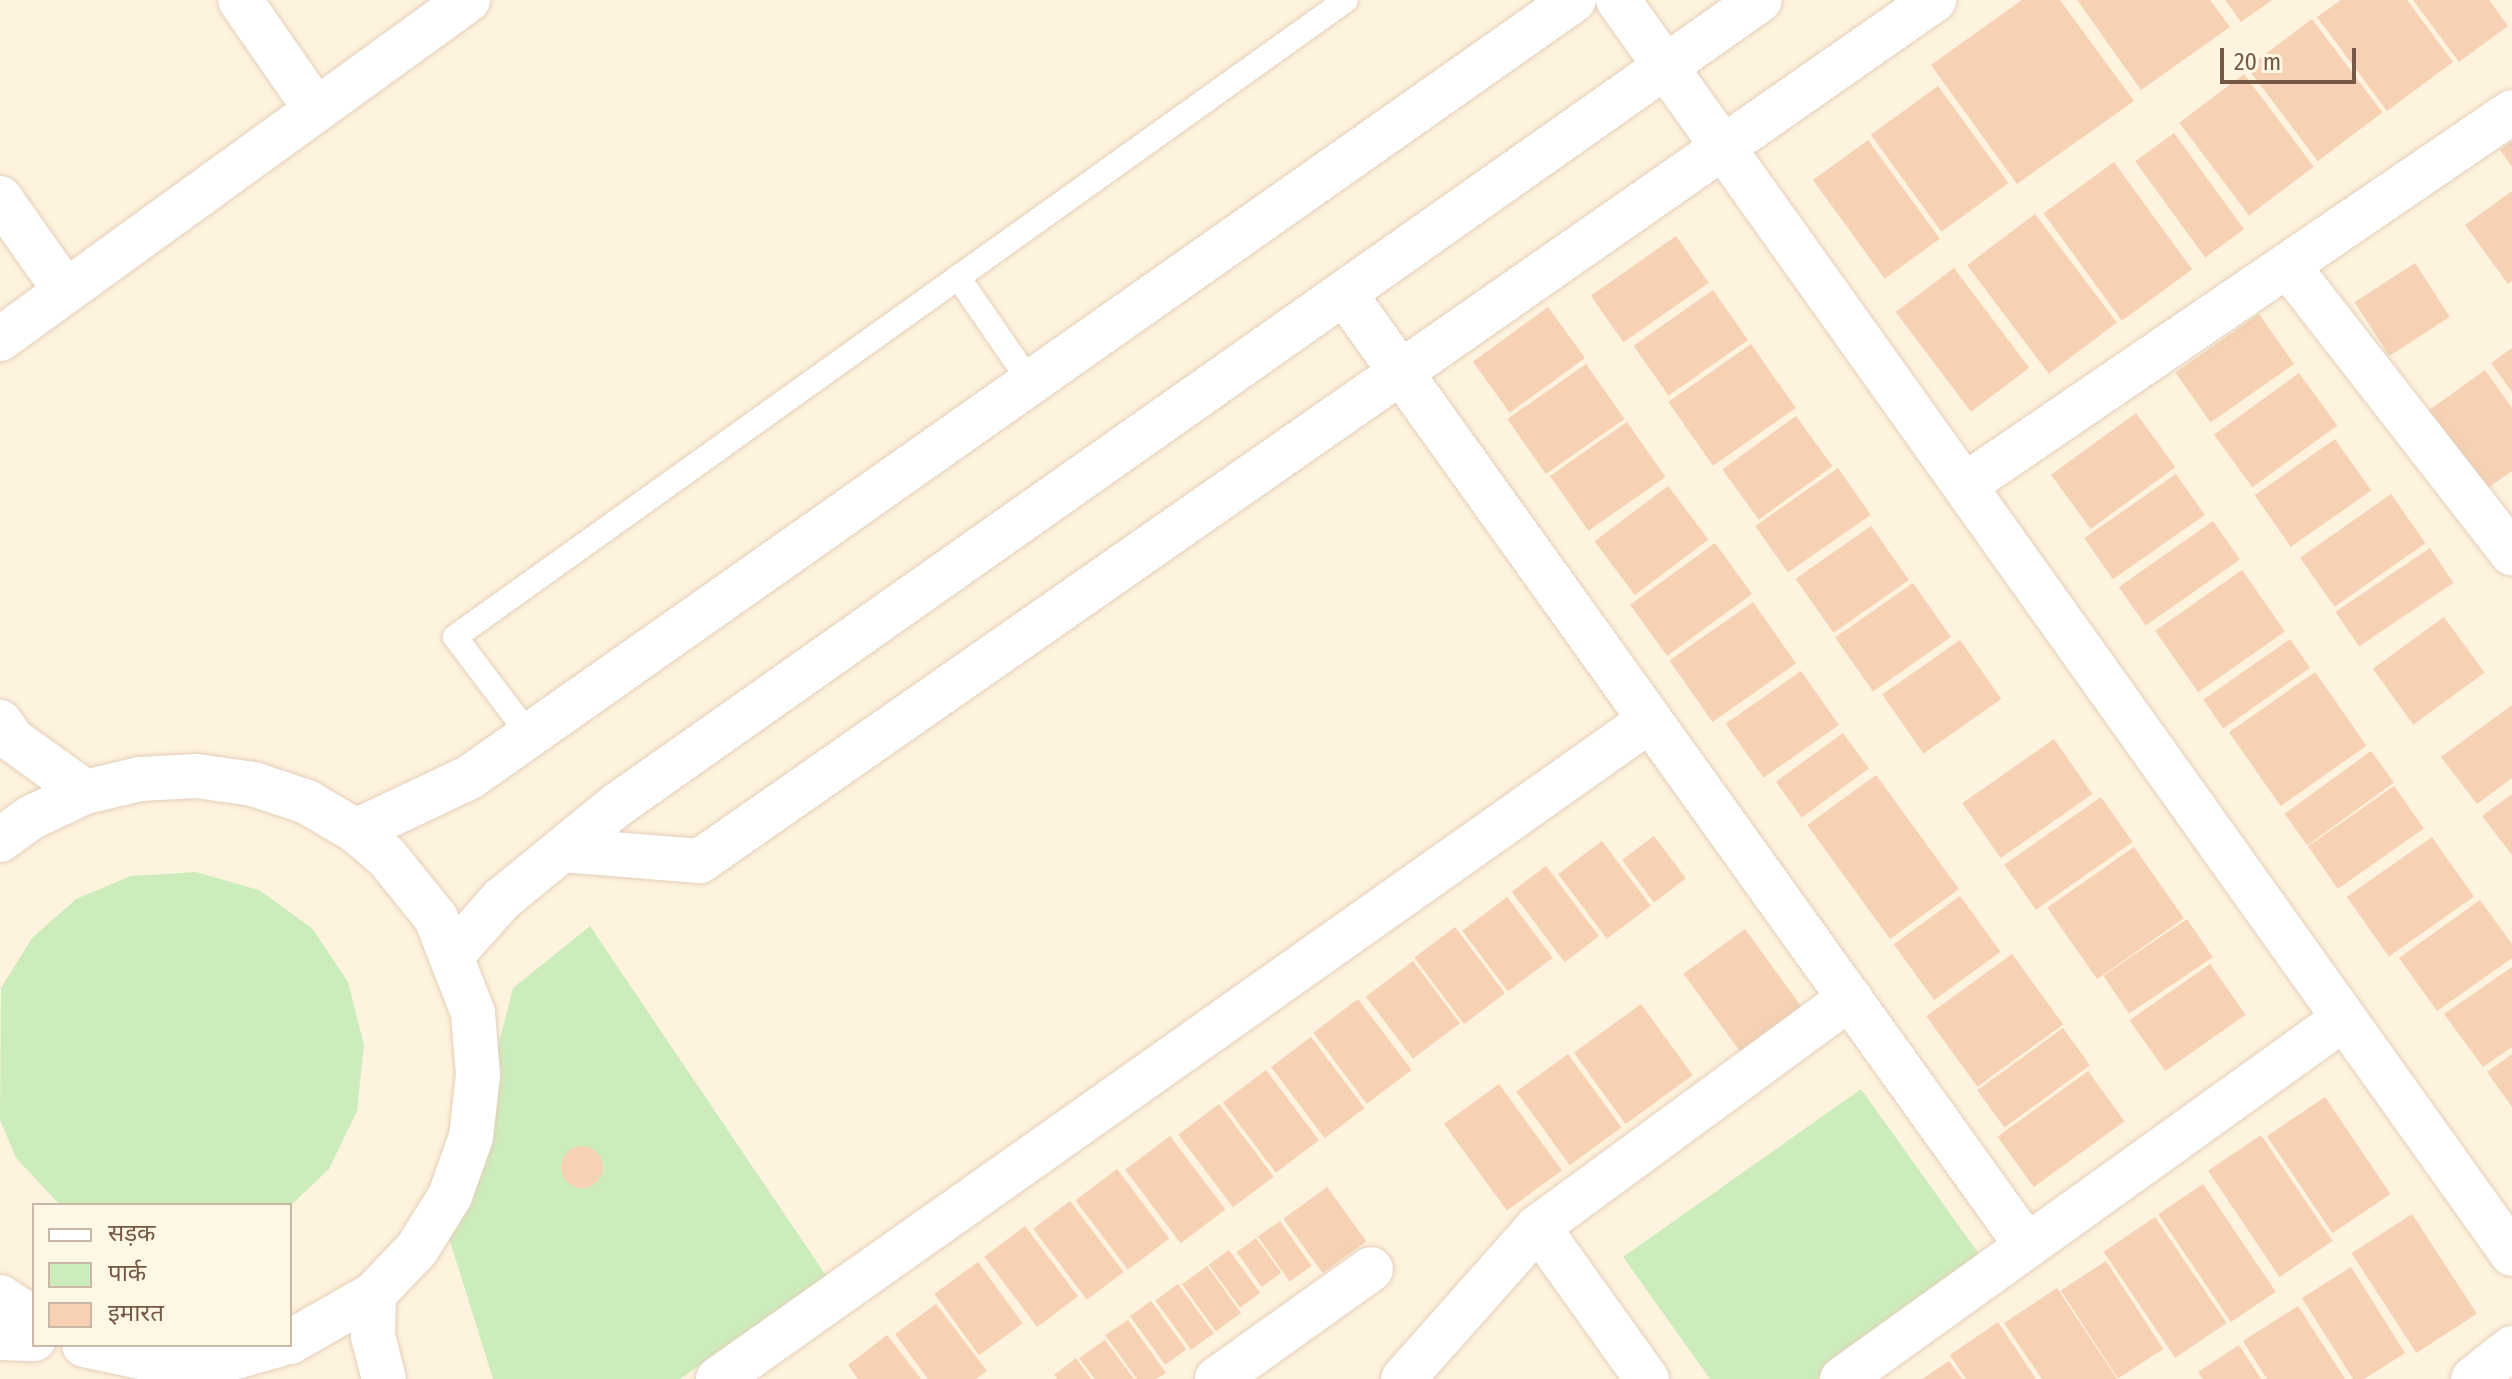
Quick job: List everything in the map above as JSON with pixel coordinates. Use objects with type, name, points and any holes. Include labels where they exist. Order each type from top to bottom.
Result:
[{"type":"street","points":[[240,0],[314,107]]},
{"type":"street","points":[[0,339],[314,107],[468,0]]},
{"type":"street","points":[[356,831],[470,777],[1033,386],[1574,0]]},
{"type":"street","points":[[1618,0],[2342,1020],[2512,1254]]},
{"type":"street","points":[[454,953],[502,899],[563,850],[1760,0]]},
{"type":"street","points":[[563,850],[700,861],[1399,368],[1723,151],[1934,0]]},
{"type":"street","points":[[1965,485],[2289,267],[2512,112]]},
{"type":"street","points":[[0,198],[64,289]]},
{"type":"street","points":[[2289,267],[2512,553]]},
{"type":"street","points":[[1344,293],[2025,1243]]},
{"type":"street","points":[[718,1379],[1650,720]]},
{"type":"street","points":[[0,722],[13,740],[85,792]]},
{"type":"street","points":[[0,840],[32,817],[85,792],[140,779],[197,776],[239,782],[307,802],[356,831],[413,886],[454,953],[473,1013],[477,1059],[471,1137],[450,1196],[417,1249],[374,1294],[292,1341]]},
{"type":"street","points":[[1403,1379],[1538,1227],[1850,998]]},
{"type":"street","points":[[1842,1379],[2025,1243],[2342,1020]]},
{"type":"street","points":[[1538,1227],[1647,1379]]},
{"type":"street","points":[[1217,1379],[1371,1269]]},
{"type":"street","points":[[374,1294],[373,1336],[384,1379]]},
{"type":"street","points":[[0,1297],[32,1318]]},
{"type":"street","points":[[0,1338],[32,1339]]},
{"type":"street","points":[[93,1347],[168,1363],[228,1370],[274,1347]]},
{"type":"street","points":[[2473,1379],[2512,1348]]},
{"type":"lane","points":[[530,736],[455,637],[1346,0]]},
{"type":"lane","points":[[958,277],[1033,386]]},
{"type":"green space","points":[[196,872],[259,890],[312,928],[348,982],[364,1045],[357,1111],[329,1169],[292,1204],[58,1203],[16,1158],[0,1120],[1,988],[32,938],[76,899],[131,876]]},
{"type":"green space","points":[[590,926],[827,1277],[680,1379],[493,1379],[449,1238],[513,988]]},
{"type":"green space","points":[[1861,1089],[1984,1261],[1817,1379],[1710,1379],[1623,1257]]},
{"type":"building","points":[[2022,0],[2060,0],[2134,101],[2017,184],[1931,65]]},
{"type":"building","points":[[2077,0],[2210,0],[2230,27],[2141,90]]},
{"type":"building","points":[[2225,0],[2272,0],[2241,22]]},
{"type":"building","points":[[2341,0],[2407,0],[2453,62],[2387,111],[2317,17]]},
{"type":"building","points":[[2413,0],[2489,0],[2508,26],[2459,62]]},
{"type":"building","points":[[2312,19],[2382,112],[2318,161],[2247,68]]},
{"type":"building","points":[[2244,74],[2314,167],[2249,215],[2179,123]]},
{"type":"building","points":[[1938,86],[2009,183],[1941,232],[1871,135]]},
{"type":"building","points":[[2174,133],[2244,229],[2205,257],[2135,161]]},
{"type":"building","points":[[1868,140],[1940,239],[1885,279],[1813,180]]},
{"type":"building","points":[[2512,141],[2512,167],[2500,150]]},
{"type":"building","points":[[2114,162],[2192,270],[2122,321],[2044,213]]},
{"type":"building","points":[[2512,191],[2512,281],[2508,284],[2465,225]]},
{"type":"building","points":[[2035,214],[2117,323],[2049,374],[1967,265]]},
{"type":"building","points":[[1676,236],[1709,283],[1624,342],[1591,296]]},
{"type":"building","points":[[2415,263],[2450,317],[2389,356],[2355,302]]},
{"type":"building","points":[[1954,268],[2029,368],[1971,412],[1896,312]]},
{"type":"building","points":[[1713,290],[1748,340],[1669,396],[1634,346]]},
{"type":"building","points":[[1548,307],[1585,358],[1510,413],[1473,362]]},
{"type":"building","points":[[2259,314],[2294,364],[2210,422],[2175,373]]},
{"type":"building","points":[[1751,344],[1796,408],[1713,466],[1668,402]]},
{"type":"building","points":[[2512,348],[2512,392],[2491,363]]},
{"type":"building","points":[[1586,364],[1624,419],[1546,474],[1507,419]]},
{"type":"building","points":[[2485,370],[2512,408],[2512,471],[2485,490],[2428,411]]},
{"type":"building","points":[[2299,373],[2337,426],[2252,487],[2214,435]]},
{"type":"building","points":[[2136,413],[2175,467],[2090,529],[2051,475]]},
{"type":"building","points":[[1796,416],[1832,466],[1759,520],[1722,469]]},
{"type":"building","points":[[1627,422],[1665,477],[1588,531],[1550,476]]},
{"type":"building","points":[[2335,439],[2371,491],[2291,547],[2255,495]]},
{"type":"building","points":[[1838,468],[1871,515],[1788,573],[1755,526]]},
{"type":"building","points":[[2176,474],[2205,515],[2113,579],[2084,538]]},
{"type":"building","points":[[1668,486],[1708,540],[1635,595],[1595,541]]},
{"type":"building","points":[[2391,494],[2425,543],[2334,607],[2300,558]]},
{"type":"building","points":[[2213,521],[2240,560],[2146,625],[2119,587]]},
{"type":"building","points":[[1871,526],[1909,580],[1833,633],[1796,579]]},
{"type":"building","points":[[1715,543],[1752,594],[1667,656],[1630,605]]},
{"type":"building","points":[[2430,548],[2453,583],[2359,647],[2335,612]]},
{"type":"building","points":[[2242,570],[2285,631],[2198,692],[2155,631]]},
{"type":"building","points":[[1913,583],[1951,637],[1873,692],[1835,637]]},
{"type":"building","points":[[1753,602],[1796,663],[1712,722],[1669,661]]},
{"type":"building","points":[[2444,617],[2485,673],[2413,725],[2373,669]]},
{"type":"building","points":[[2290,639],[2310,668],[2223,728],[2203,700]]},
{"type":"building","points":[[1960,640],[2001,699],[1923,753],[1882,694]]},
{"type":"building","points":[[1801,671],[1839,725],[1763,778],[1726,724]]},
{"type":"building","points":[[2315,672],[2367,746],[2281,806],[2229,732]]},
{"type":"building","points":[[2512,705],[2512,778],[2477,804],[2441,757]]},
{"type":"building","points":[[1843,733],[1869,769],[1802,817],[1776,782]]},
{"type":"building","points":[[2054,739],[2092,794],[2001,858],[1962,803]]},
{"type":"building","points":[[2371,751],[2394,783],[2307,845],[2284,814]]},
{"type":"building","points":[[1876,775],[1959,889],[1890,939],[1807,825]]},
{"type":"building","points":[[2394,786],[2424,829],[2338,889],[2308,846]]},
{"type":"building","points":[[2512,794],[2512,855],[2482,816]]},
{"type":"building","points":[[2101,797],[2133,842],[2036,910],[2004,865]]},
{"type":"building","points":[[1654,836],[1686,878],[1654,902],[1622,860]]},
{"type":"building","points":[[2432,837],[2474,897],[2389,956],[2347,897]]},
{"type":"building","points":[[1602,841],[1651,906],[1607,939],[1558,874]]},
{"type":"building","points":[[2134,847],[2184,918],[2097,979],[2047,908]]},
{"type":"building","points":[[1546,866],[1599,936],[1565,962],[1512,892]]},
{"type":"building","points":[[1960,896],[2001,952],[1934,1000],[1894,944]]},
{"type":"building","points":[[1507,897],[1553,958],[1508,991],[1462,931]]},
{"type":"building","points":[[2480,900],[2512,944],[2512,958],[2437,1011],[2399,958]]},
{"type":"building","points":[[2187,919],[2213,957],[2129,1014],[2103,975]]},
{"type":"building","points":[[1455,927],[1505,993],[1464,1024],[1414,958]]},
{"type":"building","points":[[1745,929],[1805,1012],[1743,1056],[1684,974]]},
{"type":"building","points":[[2012,954],[2063,1024],[1977,1087],[1926,1016]]},
{"type":"building","points":[[1413,961],[1460,1023],[1413,1059],[1366,997]]},
{"type":"building","points":[[2210,964],[2246,1015],[2165,1071],[2130,1020]]},
{"type":"building","points":[[2512,967],[2512,1047],[2483,1067],[2444,1014]]},
{"type":"building","points":[[1358,999],[1412,1070],[1367,1104],[1313,1033]]},
{"type":"building","points":[[1641,1004],[1693,1075],[1626,1124],[1574,1053]]},
{"type":"building","points":[[2063,1028],[2090,1065],[2004,1128],[1977,1090]]},
{"type":"building","points":[[1311,1037],[1365,1108],[1325,1138],[1271,1067]]},
{"type":"building","points":[[1568,1054],[1621,1128],[1570,1165],[1516,1092]]},
{"type":"building","points":[[2512,1054],[2512,1107],[2487,1072]]},
{"type":"building","points":[[1266,1070],[1319,1140],[1276,1173],[1223,1102]]},
{"type":"building","points":[[2088,1071],[2124,1121],[2034,1187],[1997,1137]]},
{"type":"building","points":[[1499,1084],[1562,1171],[1507,1211],[1444,1124]]},
{"type":"building","points":[[2325,1097],[2390,1194],[2332,1233],[2267,1136]]},
{"type":"building","points":[[1219,1104],[1274,1177],[1233,1207],[1178,1135]]},
{"type":"building","points":[[2261,1135],[2333,1241],[2280,1277],[2208,1171]]},
{"type":"building","points":[[1170,1136],[1225,1209],[1181,1243],[1125,1170]]},
{"type":"building","points":[[582,1146],[597,1152],[603,1167],[597,1182],[582,1188],[567,1182],[561,1167],[567,1152]]},
{"type":"building","points":[[1117,1169],[1169,1238],[1128,1270],[1075,1200]]},
{"type":"building","points":[[2203,1184],[2276,1292],[2231,1322],[2158,1214]]},
{"type":"building","points":[[1327,1187],[1366,1241],[1323,1273],[1283,1219]]},
{"type":"building","points":[[1070,1201],[1124,1272],[1087,1300],[1033,1229]]},
{"type":"building","points":[[2412,1214],[2477,1314],[2416,1353],[2352,1253]]},
{"type":"building","points":[[2155,1217],[2227,1323],[2175,1358],[2104,1252]]},
{"type":"building","points":[[1280,1221],[1312,1266],[1289,1282],[1258,1236]]},
{"type":"building","points":[[1025,1226],[1078,1296],[1037,1327],[984,1257]]},
{"type":"building","points":[[1256,1238],[1281,1273],[1262,1287],[1237,1252]]},
{"type":"building","points":[[1229,1250],[1260,1293],[1240,1308],[1209,1265]]},
{"type":"building","points":[[2106,1261],[2163,1349],[2118,1378],[2061,1290]]},
{"type":"building","points":[[978,1262],[1023,1323],[979,1355],[934,1294]]},
{"type":"building","points":[[1207,1266],[1241,1313],[1216,1331],[1182,1284]]},
{"type":"building","points":[[2351,1267],[2405,1353],[2364,1379],[2353,1379],[2302,1298]]},
{"type":"building","points":[[1178,1284],[1214,1333],[1191,1350],[1155,1300]]},
{"type":"building","points":[[2057,1288],[2117,1379],[2042,1379],[2004,1323]]},
{"type":"building","points":[[1151,1301],[1186,1350],[1165,1365],[1130,1316]]},
{"type":"building","points":[[936,1304],[987,1371],[976,1379],[928,1379],[895,1334]]},
{"type":"building","points":[[2298,1306],[2345,1379],[2267,1379],[2243,1341]]},
{"type":"building","points":[[1128,1320],[1166,1373],[1156,1379],[1137,1379],[1105,1335]]},
{"type":"building","points":[[1998,1322],[2036,1379],[1966,1379],[1950,1355]]},
{"type":"building","points":[[887,1335],[921,1379],[858,1379],[848,1365]]},
{"type":"building","points":[[1105,1340],[1134,1379],[1095,1379],[1079,1358]]},
{"type":"building","points":[[2239,1345],[2261,1379],[2203,1379],[2198,1372]]},
{"type":"building","points":[[1076,1358],[1091,1379],[1057,1379],[1054,1375]]},
{"type":"building","points":[[1949,1361],[1962,1379],[1922,1379]]}]
